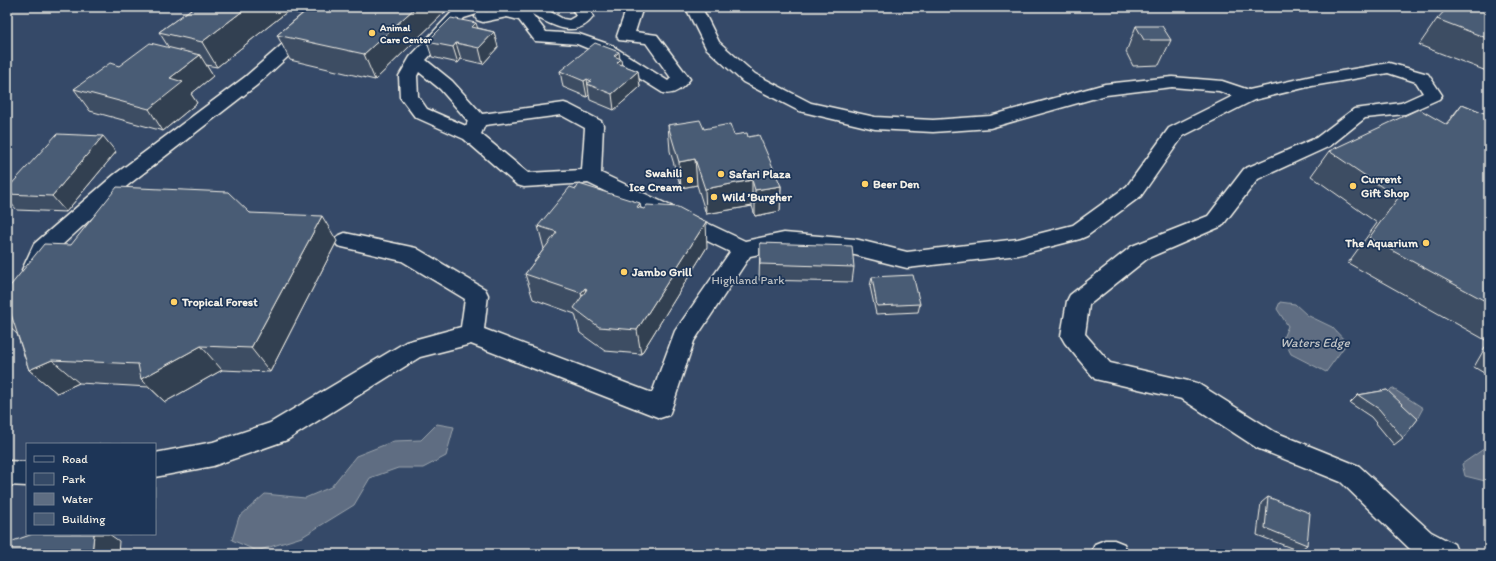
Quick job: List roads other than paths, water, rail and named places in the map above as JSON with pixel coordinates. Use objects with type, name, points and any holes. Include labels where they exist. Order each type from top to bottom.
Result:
[{"type":"street","points":[[27,284],[42,250],[121,180],[251,81],[334,7]]},
{"type":"street","points":[[530,7],[541,11],[558,23],[574,25],[586,17],[582,9],[579,7]]},
{"type":"street","points":[[591,176],[594,125],[564,109],[474,128],[421,113],[409,97],[408,76],[416,61],[458,15],[482,11],[507,12],[525,16],[541,37],[579,39],[605,48],[669,89],[681,79],[651,39],[625,36],[635,7]]},
{"type":"street","points":[[696,7],[695,10],[712,44],[749,78],[805,107],[875,123],[933,126],[990,122],[1105,90],[1172,82],[1222,86],[1248,96]]},
{"type":"street","points":[[444,30],[467,29],[482,11]]},
{"type":"street","points":[[416,61],[446,86],[474,128],[524,180],[591,176],[743,248],[784,241],[856,247],[907,260],[1018,247],[1080,231],[1134,191],[1176,132],[1248,96],[1312,81],[1389,68],[1422,78],[1433,95],[1405,108],[1360,113],[1323,142],[1251,174],[1215,221],[1140,252],[1078,301],[1073,336],[1103,372],[1188,390],[1266,440],[1350,474],[1421,541],[1444,554]]},
{"type":"street","points":[[345,241],[408,254],[477,294],[472,334]]},
{"type":"street","points":[[156,465],[213,454],[278,432],[414,349],[472,334],[660,407],[683,338],[743,248]]},
{"type":"street","points":[[7,473],[26,474]]},
{"type":"street","points":[[1105,554],[1114,554]]},
{"type":"water","name":"Waters Edge","points":[[1280,302],[1295,304],[1307,315],[1332,327],[1347,343],[1326,372],[1291,354],[1283,338],[1288,326],[1277,309]]},
{"type":"water","points":[[1392,388],[1423,408],[1415,423],[1409,426],[1381,400]]},
{"type":"water","points":[[437,424],[454,427],[446,456],[423,468],[398,468],[370,478],[354,505],[302,537],[257,551],[232,540],[239,517],[265,494],[305,498],[331,487],[356,456],[394,441],[421,440]]},
{"type":"water","points":[[1485,448],[1489,451],[1489,482],[1465,476],[1462,464]]},
{"type":"place","name":"Animal Care Center","points":[[372,33]]},
{"type":"place","name":"Safari Plaza","points":[[721,174]]},
{"type":"place","name":"Swahili Ice Cream","points":[[690,180]]},
{"type":"place","name":"Beer Den","points":[[865,184]]},
{"type":"place","name":"Current Gift Shop","points":[[1353,186]]},
{"type":"place","name":"Wild ’Burgher","points":[[714,197]]},
{"type":"place","name":"The Aquarium","points":[[1426,243]]},
{"type":"place","name":"Jambo Grill","points":[[624,272]]},
{"type":"place","name":"Tropical Forest","points":[[174,302]]},
{"type":"park label","name":"Highland Park","points":[[748,280]]}]
